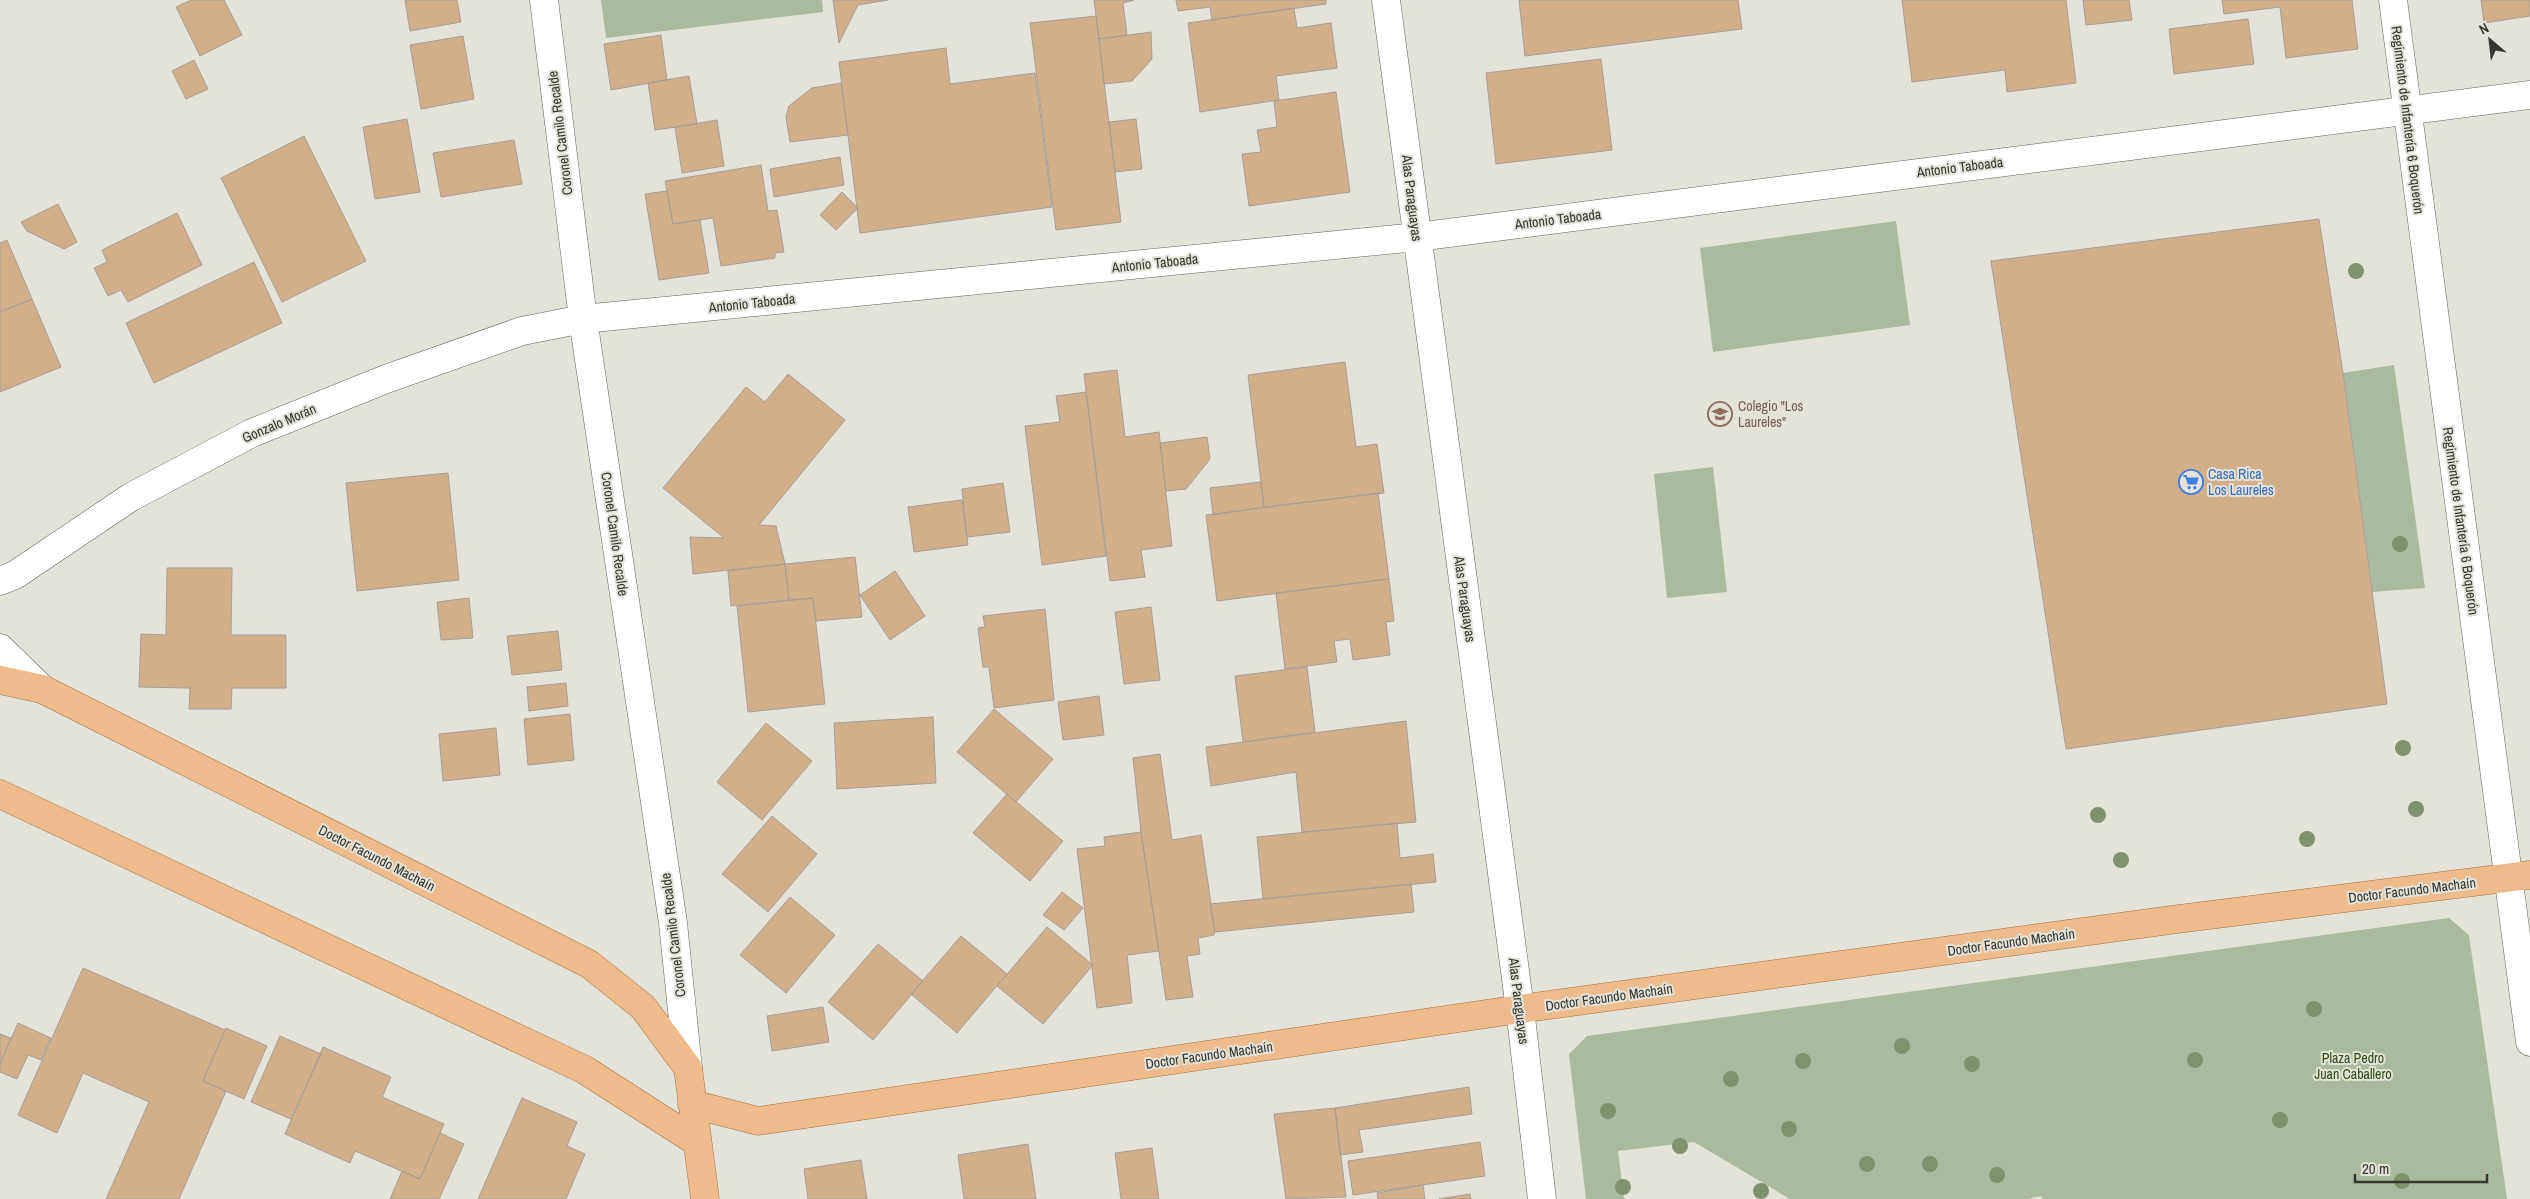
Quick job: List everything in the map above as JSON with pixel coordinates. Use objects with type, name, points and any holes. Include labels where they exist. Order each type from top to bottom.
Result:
[{"type":"main road","name":"Doctor Facundo Machaín","points":[[0,680],[42,689],[589,964],[643,1007],[688,1068]]},
{"type":"main road","points":[[0,794],[585,1070],[697,1142]]},
{"type":"main road","name":"Doctor Facundo Machaín","points":[[692,1104],[758,1121],[1520,1009],[2178,919],[2519,877]]},
{"type":"main road","points":[[688,1068],[705,1199]]},
{"type":"street","name":"Coronel Camilo Recalde","points":[[544,0],[583,319],[673,923],[688,1068]]},
{"type":"street","name":"Alas Paraguayas","points":[[1386,0],[1520,1009],[1542,1199]]},
{"type":"street","name":"Regimiento de Infantería 6 Boquerón","points":[[2392,0],[2519,877],[2530,1042]]},
{"type":"street","name":"Antonio Taboada","points":[[583,319],[1417,237],[2408,109],[2530,95]]},
{"type":"street","name":"Gonzalo Morán","points":[[0,582],[15,575],[131,497],[252,433],[386,379],[522,331],[583,319]]},
{"type":"street","points":[[0,648],[42,689]]},
{"type":"green space","points":[[601,0],[822,0],[823,12],[606,38]]},
{"type":"green space","points":[[1896,221],[1910,325],[1713,352],[1700,248]]},
{"type":"green space","points":[[2394,365],[2425,588],[2372,592],[2343,373]]},
{"type":"green space","points":[[1713,467],[1727,592],[1667,598],[1654,474]]},
{"type":"green space","name":"Plaza Pedro Juan Caballero","points":[[2449,918],[2469,935],[2507,1199],[2042,1199],[2041,1196],[2028,1199],[1790,1199],[1694,1142],[1618,1151],[1624,1199],[1586,1199],[1569,1054],[1587,1036]]},
{"type":"building","points":[[191,0],[224,0],[242,35],[200,56],[176,7]]},
{"type":"building","points":[[405,0],[457,0],[461,22],[410,31]]},
{"type":"building","points":[[833,0],[888,0],[858,5],[839,43]]},
{"type":"building","points":[[1094,0],[1134,0],[1123,3],[1127,35],[1099,39]]},
{"type":"building","points":[[1176,0],[1326,0],[1326,4],[1212,20],[1210,7],[1178,11]]},
{"type":"building","points":[[1519,0],[1738,0],[1742,29],[1525,56]]},
{"type":"building","points":[[1902,0],[2066,0],[2076,83],[2007,92],[2005,70],[1912,82]]},
{"type":"building","points":[[2083,0],[2129,0],[2132,20],[2086,25]]},
{"type":"building","points":[[2222,0],[2352,0],[2358,49],[2286,58],[2280,7],[2224,14]]},
{"type":"building","points":[[2481,0],[2530,0],[2530,16],[2484,23]]},
{"type":"building","points":[[1294,8],[1297,28],[1331,23],[1337,68],[1276,76],[1279,100],[1200,112],[1188,23]]},
{"type":"building","points":[[1096,16],[1121,222],[1056,230],[1030,23]]},
{"type":"building","points":[[2248,19],[2254,64],[2174,74],[2169,29]]},
{"type":"building","points":[[1151,32],[1152,59],[1132,81],[1104,84],[1099,39]]},
{"type":"building","points":[[661,35],[667,80],[611,90],[604,44]]},
{"type":"building","points":[[463,36],[474,99],[421,109],[410,45]]},
{"type":"building","points":[[946,48],[950,84],[1035,73],[1052,207],[860,233],[839,62]]},
{"type":"building","points":[[1601,59],[1612,150],[1496,164],[1486,73]]},
{"type":"building","points":[[194,60],[208,89],[186,99],[172,71]]},
{"type":"building","points":[[689,76],[697,124],[655,130],[648,83]]},
{"type":"building","points":[[841,83],[848,135],[790,142],[786,117],[789,106],[812,88]]},
{"type":"building","points":[[1336,92],[1350,192],[1249,206],[1242,154],[1261,152],[1257,130],[1277,127],[1274,101]]},
{"type":"building","points":[[407,119],[420,192],[375,199],[363,127]]},
{"type":"building","points":[[1136,119],[1142,169],[1115,172],[1109,122]]},
{"type":"building","points":[[717,120],[724,166],[682,173],[675,127]]},
{"type":"building","points":[[304,136],[366,261],[282,302],[221,178]]},
{"type":"building","points":[[514,140],[522,184],[441,197],[433,153]]},
{"type":"building","points":[[840,157],[844,185],[774,197],[770,169]]},
{"type":"building","points":[[761,165],[768,211],[777,210],[784,252],[775,253],[775,258],[721,266],[713,218],[673,224],[665,181]]},
{"type":"building","points":[[667,191],[673,224],[700,220],[709,273],[659,280],[645,194]]},
{"type":"building","points":[[842,192],[858,208],[836,230],[820,215]]},
{"type":"building","points":[[58,204],[77,242],[64,249],[27,231],[21,222]]},
{"type":"building","points":[[177,213],[202,265],[128,302],[121,290],[108,296],[94,268],[107,262],[102,250]]},
{"type":"building","name":"Casa Rica Los Laureles","points":[[2319,219],[2343,373],[2387,704],[2066,749],[1991,261]]},
{"type":"building","points":[[7,240],[32,299],[0,312],[0,243]]},
{"type":"building","points":[[254,262],[282,323],[154,383],[126,323]]},
{"type":"building","points":[[32,299],[61,367],[0,392],[0,312]]},
{"type":"building","points":[[1345,362],[1356,447],[1377,444],[1384,493],[1264,507],[1248,375]]},
{"type":"building","points":[[1117,370],[1125,437],[1159,432],[1172,546],[1141,550],[1145,577],[1110,581],[1084,374]]},
{"type":"building","points":[[788,374],[845,420],[759,525],[776,526],[785,564],[693,574],[690,537],[724,538],[663,488],[746,387],[765,402]]},
{"type":"building","points":[[1086,392],[1106,556],[1042,565],[1025,426],[1060,422],[1056,396]]},
{"type":"building","points":[[1207,437],[1210,459],[1186,489],[1166,491],[1160,443]]},
{"type":"building","points":[[448,473],[459,580],[357,591],[346,483]]},
{"type":"building","points":[[1261,482],[1264,507],[1213,515],[1210,488]]},
{"type":"building","points":[[1003,483],[1010,532],[967,537],[962,489]]},
{"type":"building","points":[[1378,493],[1389,579],[1217,601],[1206,515]]},
{"type":"building","points":[[962,500],[968,545],[914,552],[908,507]]},
{"type":"building","points":[[855,557],[862,617],[816,621],[813,598],[789,600],[785,564]]},
{"type":"building","points":[[785,564],[789,600],[731,606],[728,571]]},
{"type":"building","points":[[167,568],[232,568],[231,635],[286,635],[286,688],[232,688],[231,709],[189,709],[190,688],[139,687],[141,634],[166,635]]},
{"type":"building","points":[[895,571],[925,616],[890,640],[860,595]]},
{"type":"building","points":[[1389,579],[1394,621],[1386,622],[1390,655],[1353,660],[1350,639],[1334,641],[1337,662],[1285,669],[1276,593]]},
{"type":"building","points":[[469,598],[473,638],[441,640],[437,602]]},
{"type":"building","points":[[813,598],[825,704],[748,712],[737,606]]},
{"type":"building","points":[[1151,607],[1160,680],[1124,684],[1115,612]]},
{"type":"building","points":[[1045,609],[1054,700],[994,708],[989,667],[983,667],[978,628],[985,627],[983,616]]},
{"type":"building","points":[[558,631],[562,670],[512,675],[507,636]]},
{"type":"building","points":[[1307,667],[1315,732],[1243,742],[1235,676]]},
{"type":"building","points":[[566,683],[568,706],[529,711],[527,687]]},
{"type":"building","points":[[1099,696],[1104,735],[1063,740],[1058,702]]},
{"type":"building","points":[[994,709],[1053,759],[1016,802],[957,752]]},
{"type":"building","points":[[570,714],[574,760],[528,765],[524,719]]},
{"type":"building","points":[[933,717],[936,783],[837,789],[834,723]]},
{"type":"building","points":[[1406,721],[1416,822],[1302,832],[1296,772],[1211,786],[1206,747]]},
{"type":"building","points":[[766,723],[812,761],[762,820],[717,782]]},
{"type":"building","points":[[496,728],[500,775],[443,781],[439,734]]},
{"type":"building","points":[[1160,754],[1172,840],[1201,835],[1215,932],[1214,935],[1198,938],[1200,954],[1187,956],[1193,997],[1166,1000],[1141,832],[1133,758]]},
{"type":"building","points":[[1007,794],[1063,841],[1030,881],[973,833]]},
{"type":"building","points":[[772,816],[817,854],[768,912],[722,874]]},
{"type":"building","points":[[1397,823],[1400,858],[1433,854],[1436,882],[1263,899],[1257,837]]},
{"type":"building","points":[[1141,832],[1159,951],[1127,955],[1132,1003],[1097,1008],[1077,849],[1105,846],[1104,837]]},
{"type":"building","points":[[1411,884],[1414,912],[1215,932],[1210,904]]},
{"type":"building","points":[[1062,892],[1083,908],[1064,930],[1043,915]]},
{"type":"building","points":[[790,897],[835,935],[786,993],[740,955]]},
{"type":"building","points":[[1047,927],[1093,965],[1043,1024],[997,986]]},
{"type":"building","points":[[961,936],[1007,974],[957,1033],[911,994]]},
{"type":"building","points":[[878,944],[923,981],[873,1040],[828,1002]]},
{"type":"building","points":[[83,968],[225,1030],[203,1081],[226,1091],[179,1199],[106,1199],[149,1102],[83,1073],[57,1133],[18,1115]]},
{"type":"building","points":[[823,1007],[829,1042],[772,1051],[767,1016]]},
{"type":"building","points":[[18,1023],[51,1038],[41,1060],[28,1055],[17,1079],[0,1072],[0,1064]]},
{"type":"building","points":[[226,1028],[267,1046],[244,1099],[203,1081]]},
{"type":"building","points":[[0,1034],[11,1038],[0,1064]]},
{"type":"building","points":[[280,1036],[321,1054],[291,1119],[251,1102]]},
{"type":"building","points":[[323,1047],[391,1077],[382,1097],[444,1124],[420,1179],[355,1151],[350,1163],[285,1134]]},
{"type":"building","points":[[1469,1087],[1472,1114],[1359,1130],[1363,1152],[1340,1155],[1335,1108]]},
{"type":"building","points":[[522,1098],[577,1122],[567,1146],[585,1154],[566,1199],[478,1199]]},
{"type":"building","points":[[1335,1108],[1346,1197],[1286,1199],[1274,1114]]},
{"type":"building","points":[[440,1133],[464,1144],[439,1199],[390,1199],[402,1171],[420,1179]]},
{"type":"building","points":[[1480,1142],[1485,1176],[1353,1195],[1348,1161]]},
{"type":"building","points":[[1028,1144],[1036,1199],[964,1199],[958,1155]]},
{"type":"building","points":[[1152,1148],[1159,1199],[1121,1199],[1115,1153]]},
{"type":"building","points":[[861,1160],[867,1199],[808,1199],[804,1169]]},
{"type":"building","points":[[1423,1185],[1425,1199],[1378,1199],[1377,1193]]},
{"type":"building","points":[[1470,1194],[1471,1199],[1439,1199]]},
{"type":"place","name":"Colegio \"Los Laureles\"","points":[[1720,414]]},
{"type":"place","name":"Casa Rica Los Laureles","points":[[2191,482]]}]
